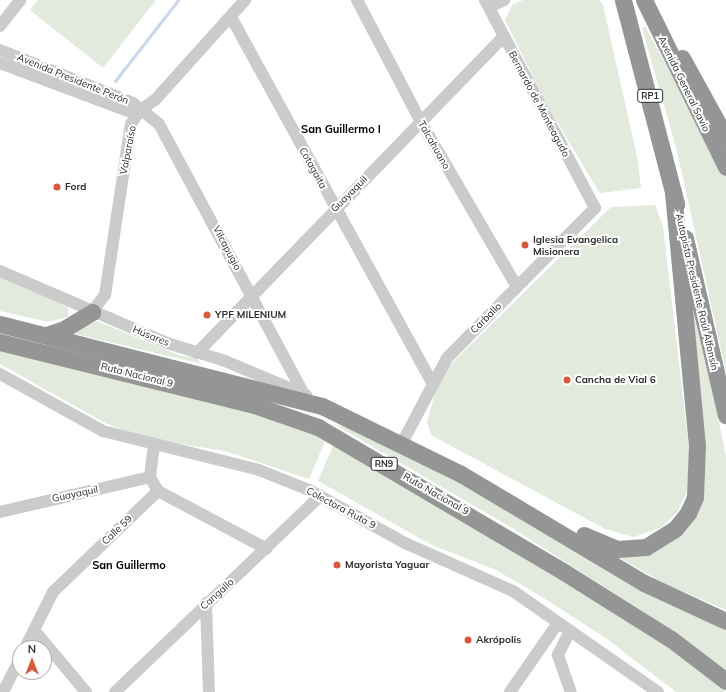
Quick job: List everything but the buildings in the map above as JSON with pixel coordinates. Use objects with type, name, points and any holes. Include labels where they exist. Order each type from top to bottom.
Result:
[{"type":"highway","name":"Avenida General Savio","points":[[644,0],[726,167]]},
{"type":"highway","points":[[649,0],[726,138]]},
{"type":"highway","name":"RP1","points":[[625,7],[673,193]]},
{"type":"highway","points":[[462,474],[507,491],[608,547],[625,550],[646,547],[666,537],[684,520],[695,497],[697,464],[673,193]]},
{"type":"highway","name":"Autopista Presidente Raúl Alfonsín","points":[[673,193],[726,415]]},
{"type":"highway","points":[[46,335],[64,329],[92,312]]},
{"type":"highway","name":"Ruta Nacional 9","points":[[0,324],[322,406],[462,474],[644,583],[726,621]]},
{"type":"highway","name":"Ruta Nacional 9","points":[[0,342],[254,404],[318,427],[564,572],[671,639],[726,681]]},
{"type":"street","points":[[0,26],[20,0]]},
{"type":"street","name":"Valparaíso","points":[[92,312],[105,295],[128,141],[132,124],[140,110],[155,100],[245,0]]},
{"type":"street","name":"Talcahuano","points":[[357,0],[421,122],[517,287]]},
{"type":"street","points":[[487,4],[504,0]]},
{"type":"street","points":[[616,0],[625,7]]},
{"type":"street","name":"Bernardo de Monteagudo","points":[[487,4],[503,37],[595,208]]},
{"type":"street","name":"Cotagaita","points":[[231,17],[432,382]]},
{"type":"street","name":"Guayaquil","points":[[197,353],[335,208],[503,37]]},
{"type":"street","name":"Avenida Presidente Perón","points":[[0,50],[133,103],[140,110]]},
{"type":"street","name":"Avenida Presidente Perón","points":[[0,63],[128,111],[140,110]]},
{"type":"street","name":"Vilcapugio","points":[[140,110],[160,124],[304,394]]},
{"type":"street","name":"Carballo","points":[[401,445],[432,382],[451,353],[595,208]]},
{"type":"street","name":"Húsares","points":[[0,271],[92,312],[304,394],[322,406]]},
{"type":"street","name":"Colectora Ruta 9","points":[[0,374],[103,431],[154,446],[259,470],[320,496],[405,543],[491,579],[570,631],[658,692]]},
{"type":"street","points":[[154,446],[150,477],[158,491],[267,549]]},
{"type":"street","name":"Guayaquil","points":[[0,512],[150,477]]},
{"type":"street","name":"Calle 59","points":[[29,640],[53,592],[158,491]]},
{"type":"street","name":"Cangallo","points":[[115,692],[206,603],[267,549],[320,496]]},
{"type":"street","points":[[206,603],[209,692]]},
{"type":"street","points":[[510,692],[558,624]]},
{"type":"street","points":[[34,630],[86,692]]},
{"type":"street","points":[[570,631],[558,655],[571,692]]},
{"type":"street","points":[[3,692],[12,674]]},
{"type":"shaded area","points":[[38,0],[156,0],[103,68],[30,10]]},
{"type":"shaded area","points":[[523,0],[599,0],[603,5],[638,161],[641,188],[600,193],[547,105],[505,20],[512,5]]},
{"type":"shaded area","points":[[645,26],[726,177],[726,372],[677,151],[642,28]]},
{"type":"shaded area","points":[[655,205],[663,226],[690,458],[688,490],[677,512],[662,527],[634,537],[605,529],[431,435],[427,422],[436,390],[448,367],[611,207]]},
{"type":"shaded area","points":[[688,271],[726,456],[726,610],[663,583],[618,557],[694,515]]},
{"type":"shaded area","points":[[0,277],[61,303],[69,309],[68,317],[48,322],[0,311]]},
{"type":"shaded area","points":[[97,321],[181,356],[195,357],[202,364],[71,333]]},
{"type":"shaded area","points":[[0,349],[264,415],[326,439],[309,479],[225,451],[150,439],[107,424],[0,364]]},
{"type":"shaded area","points":[[334,424],[355,429],[448,475],[726,629],[726,672],[644,612],[512,528]]},
{"type":"shaded area","points":[[334,443],[496,537],[681,655],[726,692],[676,692],[607,639],[539,595],[496,570],[432,545],[318,481]]},
{"type":"waterway","points":[[115,81],[178,0]]},
{"type":"place","name":"Ford","points":[[57,187]]},
{"type":"place","name":"Iglesia Evangelica Misionera","points":[[525,245]]},
{"type":"place","name":"YPF MILENIUM","points":[[207,315]]},
{"type":"place","name":"Cancha de Vial 6","points":[[567,380]]},
{"type":"place","name":"Mayorista Yaguar","points":[[337,565]]},
{"type":"place","name":"Akrópolis","points":[[468,640]]},
{"type":"district","name":"San Guillermo I","points":[[341,129]]},
{"type":"district","name":"San Guillermo","points":[[129,565]]}]
